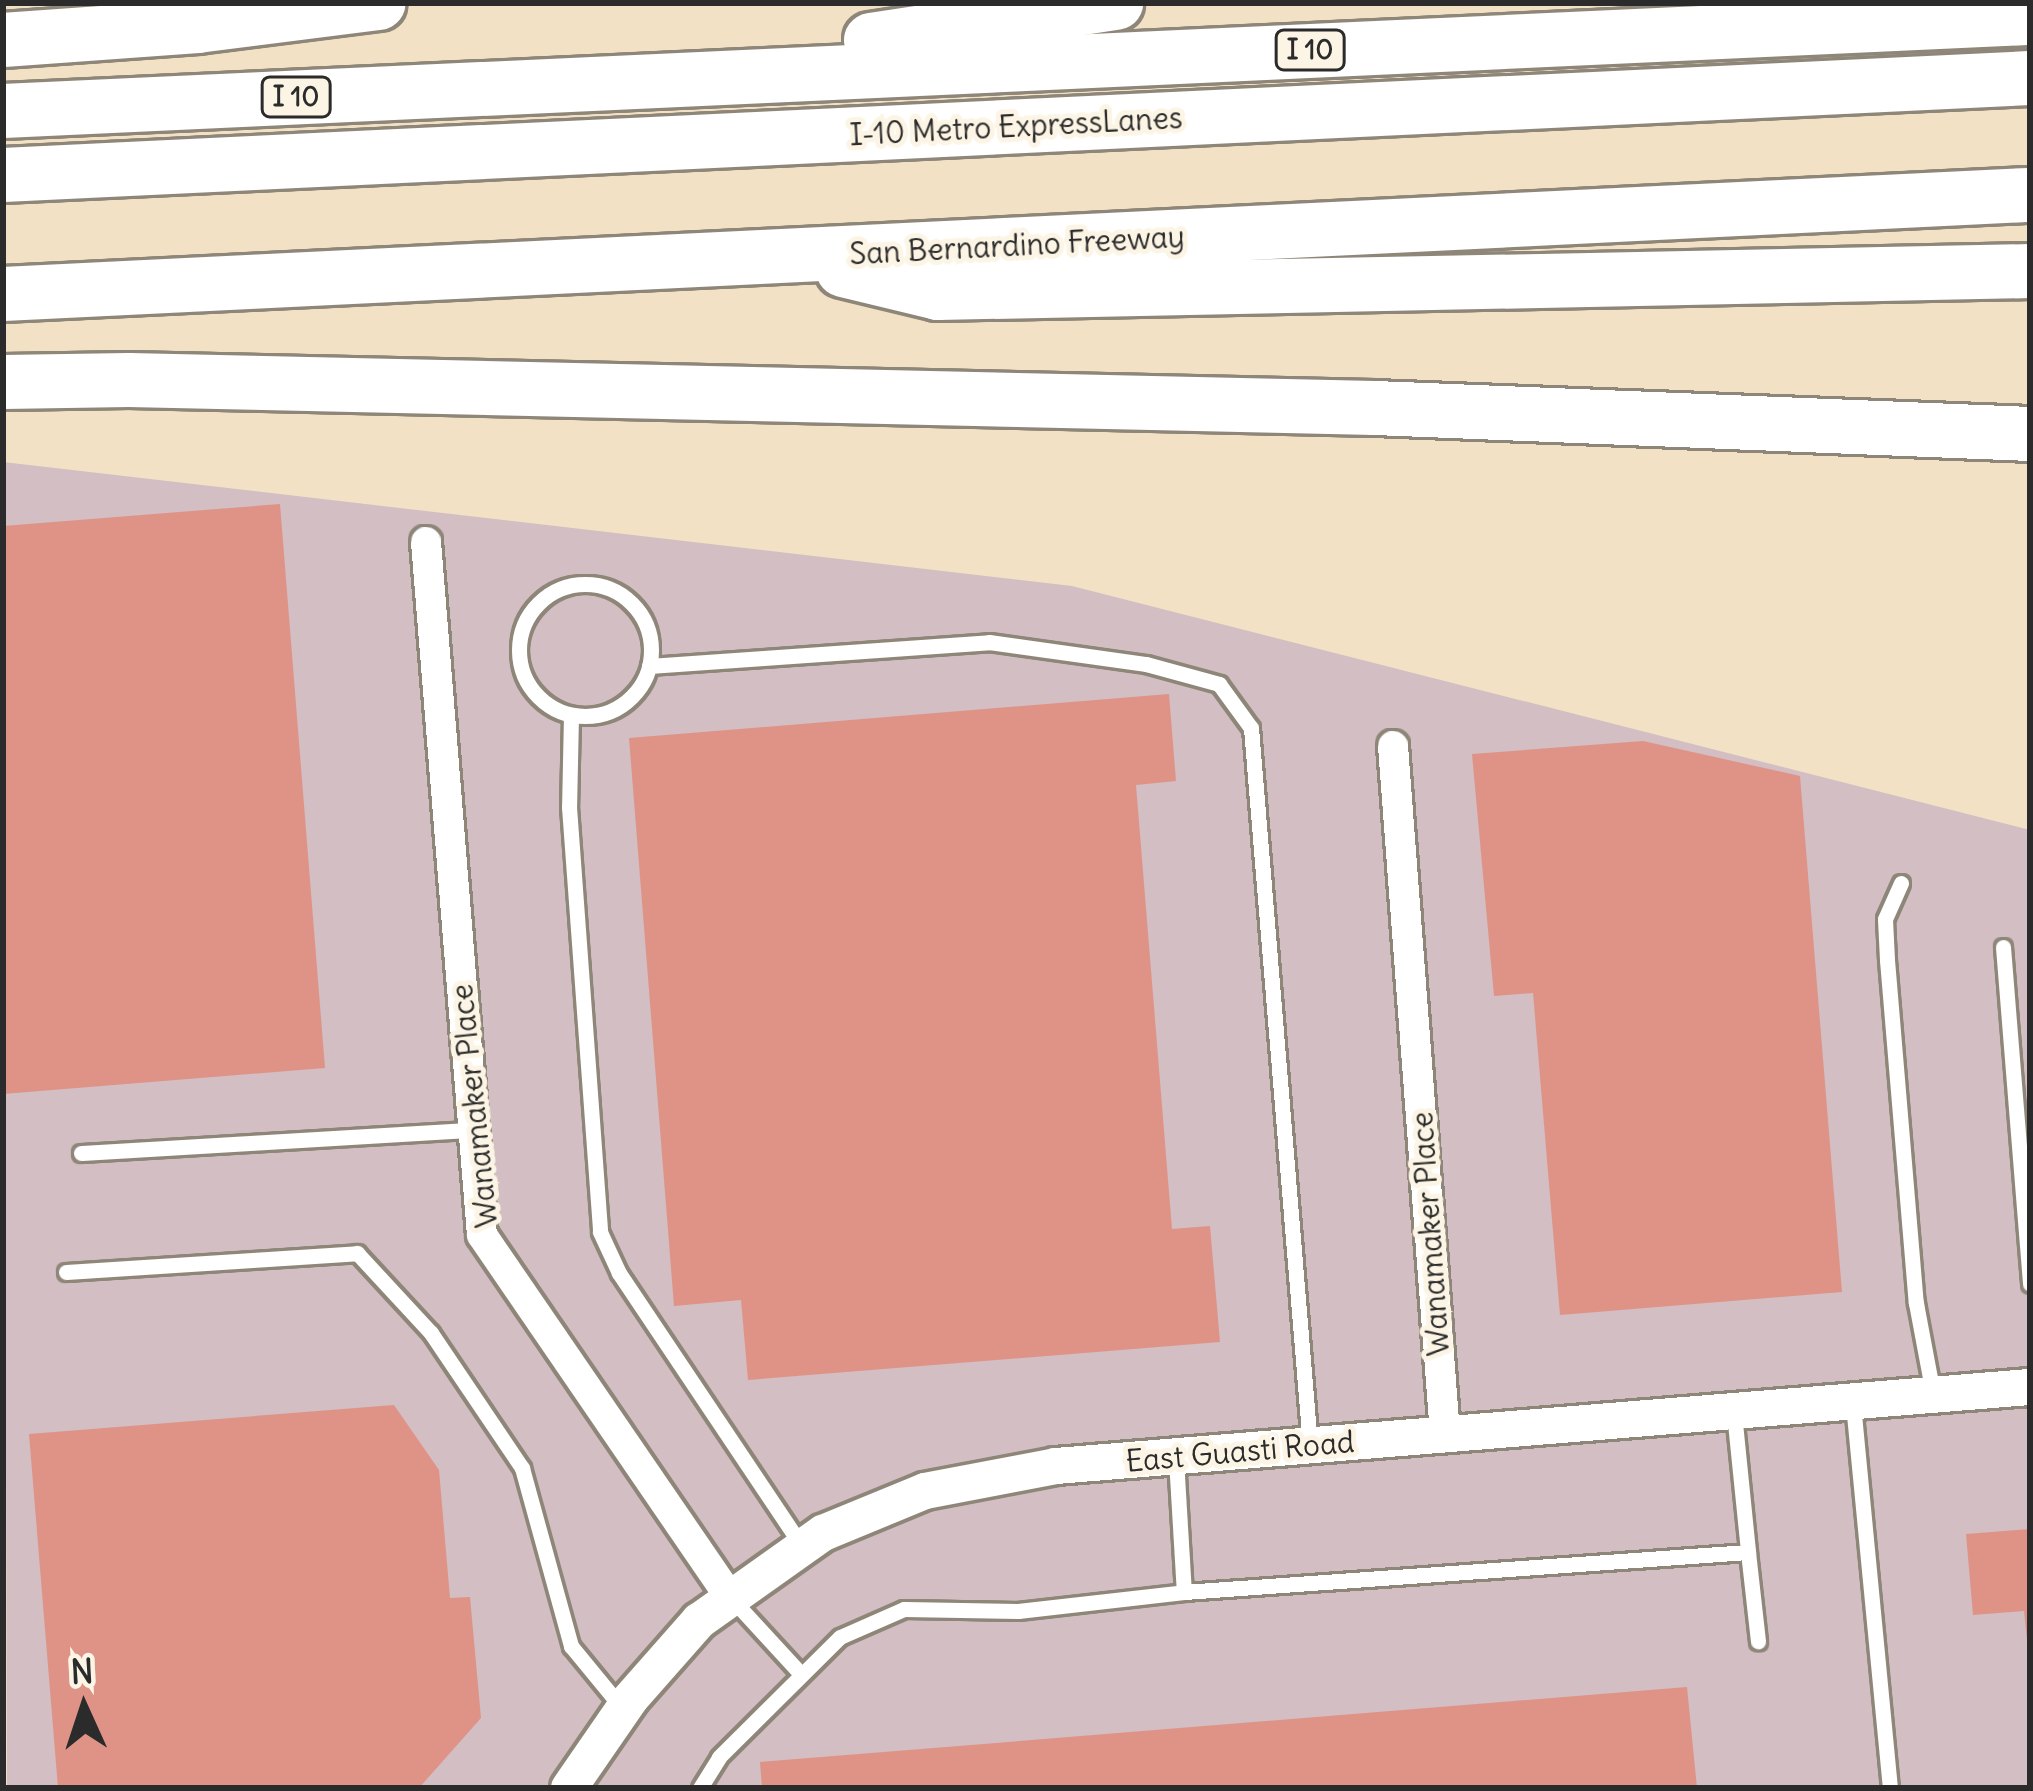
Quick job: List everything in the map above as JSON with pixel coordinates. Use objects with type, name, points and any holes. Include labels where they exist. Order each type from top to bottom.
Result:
[{"type":"highway","points":[[3,40],[197,26],[379,3]]},
{"type":"highway","points":[[590,83],[1116,3]]},
{"type":"highway","name":"I 10","points":[[3,111],[2030,18]]},
{"type":"highway","name":"I-10 Metro ExpressLanes","points":[[3,175],[2030,78]]},
{"type":"highway","name":"San Bernardino Freeway","points":[[3,294],[2030,195]]},
{"type":"highway","points":[[788,256],[938,293],[2030,271]]},
{"type":"highway","points":[[3,382],[152,380],[1376,408],[1912,434],[2030,434]]},
{"type":"street","name":"Wanamaker Place","points":[[426,542],[482,1234],[729,1596]]},
{"type":"street","name":"Wanamaker Place","points":[[1393,746],[1444,1434]]},
{"type":"street","name":"East Guasti Road","points":[[569,1788],[624,1710],[699,1621],[823,1533],[925,1491],[994,1474],[1176,1456],[2030,1387]]},
{"type":"lane","points":[[581,584],[624,596],[649,633],[649,666],[634,695],[615,709],[571,715],[551,707],[524,676],[520,634],[543,599],[581,584]]},
{"type":"lane","points":[[649,666],[988,642],[1146,664],[1219,684],[1251,728],[1310,1445]]},
{"type":"lane","points":[[571,715],[569,807],[600,1232],[619,1273],[802,1547]]},
{"type":"lane","points":[[1901,883],[1885,919],[1887,960],[1916,1303],[1933,1394]]},
{"type":"lane","points":[[2003,947],[2030,1284]]},
{"type":"lane","points":[[81,1153],[473,1130]]},
{"type":"lane","points":[[66,1272],[357,1253],[431,1333],[522,1468],[571,1646],[624,1710]]},
{"type":"lane","points":[[1853,1401],[1890,1788]]},
{"type":"lane","points":[[1734,1410],[1758,1641]]},
{"type":"lane","points":[[1176,1456],[1184,1592]]},
{"type":"lane","points":[[700,1788],[719,1756],[840,1636],[904,1609],[1018,1611],[1184,1592],[1748,1552]]},
{"type":"lane","points":[[729,1596],[800,1673]]},
{"type":"shaded area","points":[[3,462],[1072,586],[2030,830],[2030,1788],[7,1788]]},
{"type":"building","points":[[280,504],[325,1068],[3,1094],[3,526]]},
{"type":"building","points":[[1169,694],[1176,781],[1136,785],[1172,1229],[1210,1226],[1220,1342],[748,1380],[741,1300],[674,1306],[629,738]]},
{"type":"building","points":[[1643,741],[1800,776],[1842,1292],[1560,1315],[1533,993],[1494,996],[1472,754]]},
{"type":"building","points":[[394,1405],[439,1470],[450,1598],[470,1597],[481,1718],[419,1788],[58,1788],[29,1434]]},
{"type":"building","points":[[2030,1529],[2027,1640],[2024,1611],[1973,1615],[1966,1534]]},
{"type":"building","points":[[1687,1687],[1697,1788],[762,1788],[760,1762]]}]
